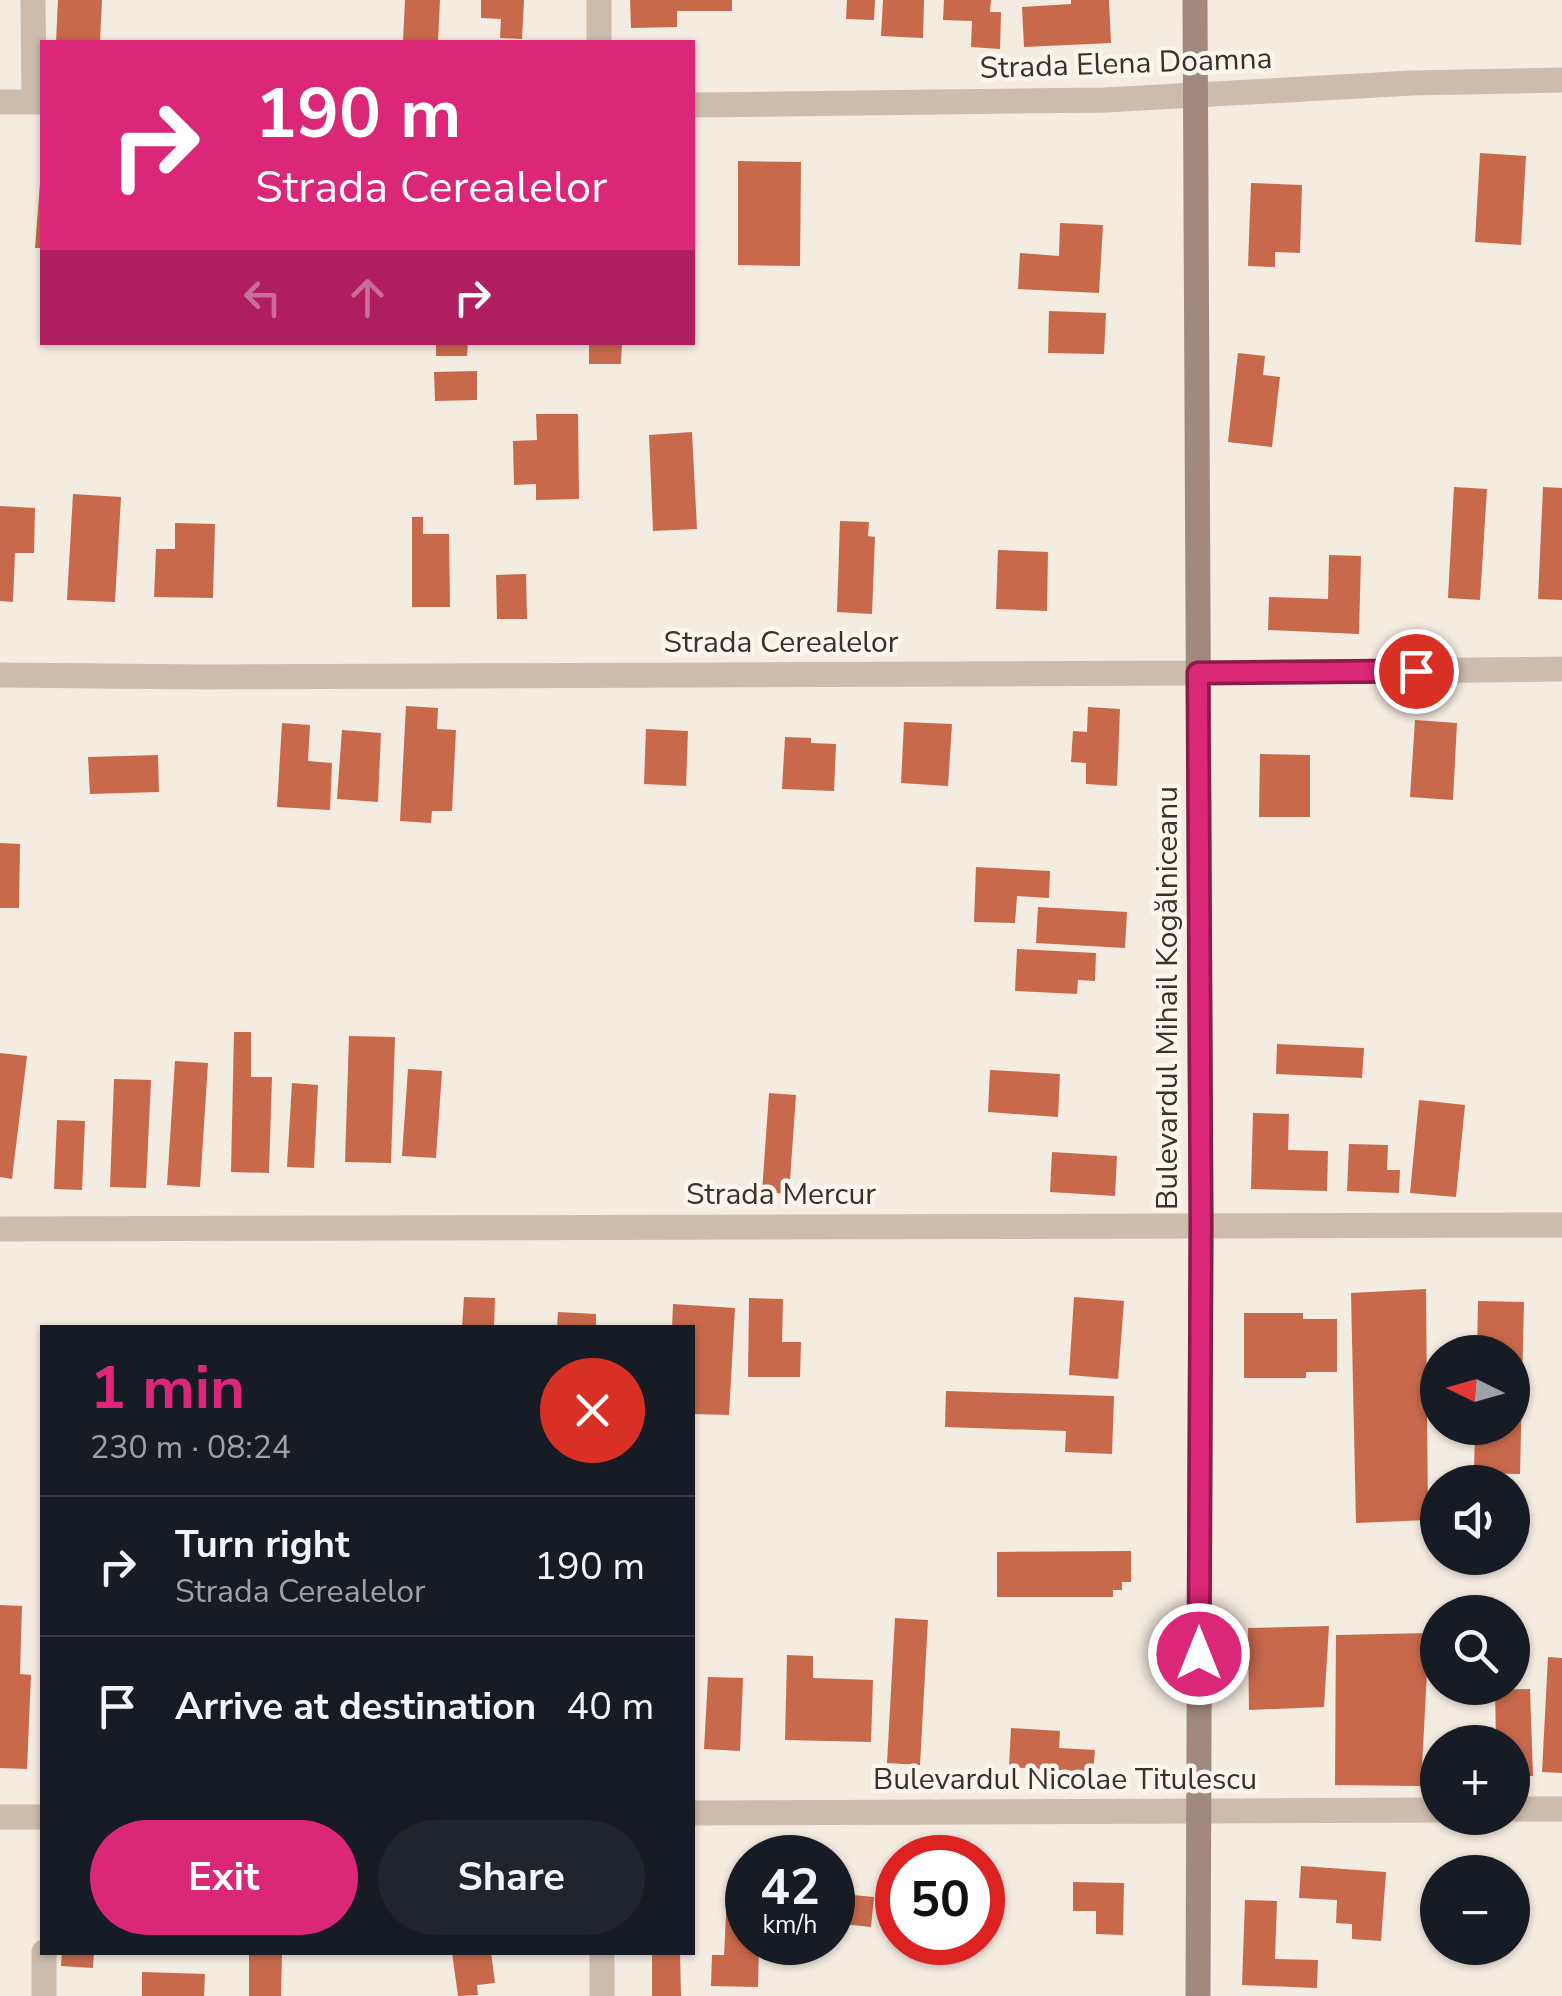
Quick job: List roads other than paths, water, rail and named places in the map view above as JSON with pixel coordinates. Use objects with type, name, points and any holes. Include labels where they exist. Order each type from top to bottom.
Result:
[{"type":"main road","name":"Bulevardul Mihail Kogălniceanu","points":[[1195,0],[1201,1225],[1198,1996]]},
{"type":"street","points":[[0,102],[38,102],[33,0]]},
{"type":"street","points":[[599,0],[599,40]]},
{"type":"street","name":"Strada Elena Doamna","points":[[695,105],[1196,96],[1413,82],[1562,80]]},
{"type":"street","name":"Strada Cerealelor","points":[[0,675],[205,678],[1562,669]]},
{"type":"street","name":"Strada Mercur","points":[[0,1229],[1562,1224]]},
{"type":"street","points":[[1530,1809],[1562,1809]]},
{"type":"street","name":"Bulevardul Nicolae Titulescu","points":[[695,1813],[1420,1810]]},
{"type":"street","points":[[0,1818],[40,1818]]},
{"type":"street","points":[[44,1955],[44,1996]]},
{"type":"street","points":[[602,1955],[602,1996]]}]
